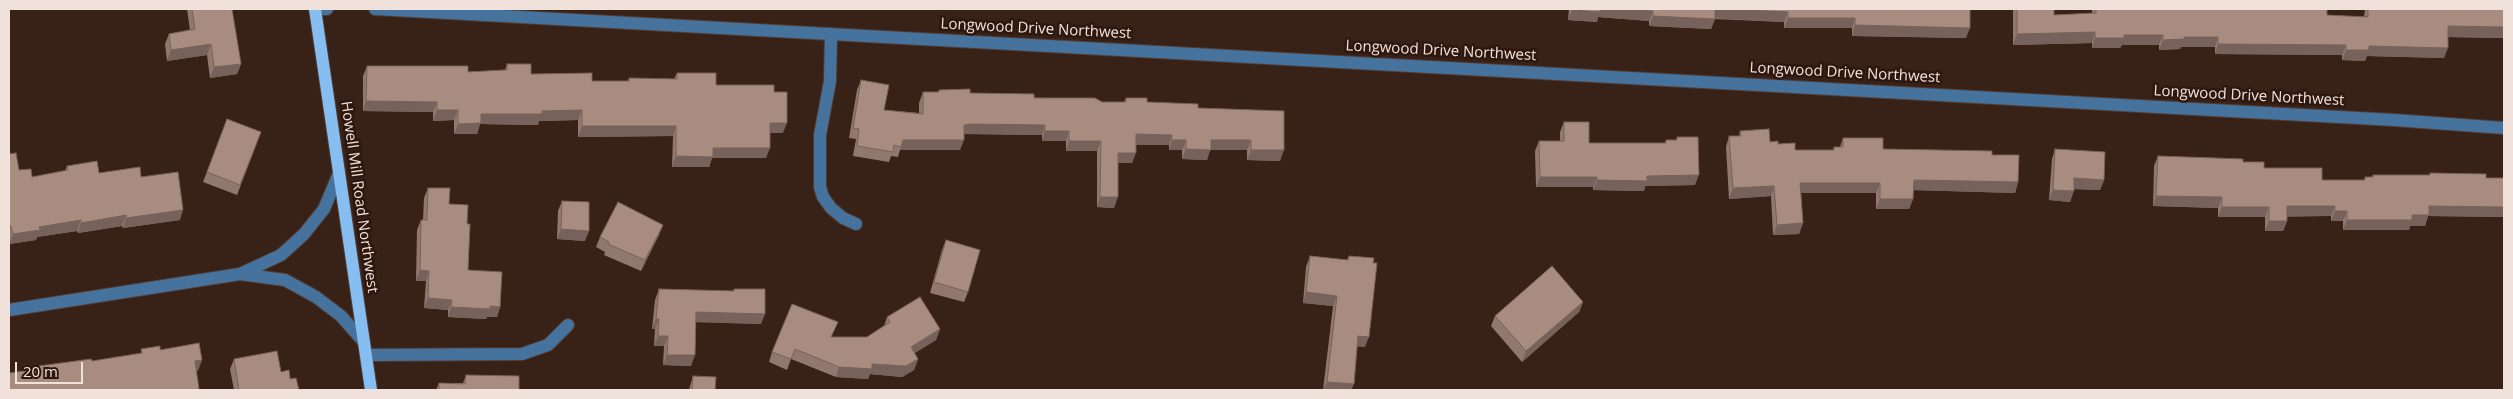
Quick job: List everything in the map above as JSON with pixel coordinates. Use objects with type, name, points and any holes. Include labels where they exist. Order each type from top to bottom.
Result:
[{"type":"main road","name":"Howell Mill Road Northwest","points":[[319,9],[339,173],[371,390]]},
{"type":"street","name":"Longwood Drive Northwest","points":[[375,9],[2394,120],[2504,128]]},
{"type":"street","points":[[831,34],[830,82],[820,135],[820,187],[823,197],[831,208],[856,224]]},
{"type":"street","points":[[9,310],[240,274],[281,255],[304,234],[324,210],[339,173]]},
{"type":"street","points":[[240,274],[286,280],[316,297],[342,316],[364,342]]},
{"type":"street","points":[[366,355],[522,354],[548,345],[568,325]]},
{"type":"building","points":[[192,9],[232,9],[241,64],[214,67],[211,44],[171,50],[169,34],[195,29]]},
{"type":"building","points":[[1572,9],[1601,9],[1600,12]]},
{"type":"building","points":[[1626,9],[1715,9],[1715,19],[1653,16],[1653,11]]},
{"type":"building","points":[[1727,9],[1970,9],[1970,28],[1855,25],[1855,18],[1788,18],[1788,12]]},
{"type":"building","points":[[2017,9],[2054,9],[2054,15],[2096,13],[2096,9],[2327,9],[2327,15],[2368,17],[2368,9],[2504,9],[2504,27],[2448,26],[2448,48],[2369,46],[2369,50],[2346,50],[2346,45],[2218,44],[2218,37],[2184,37],[2184,39],[2163,40],[2163,35],[2124,35],[2124,38],[2095,38],[2095,32],[2017,34]]},
{"type":"building","points":[[507,64],[531,64],[531,74],[592,73],[592,81],[629,81],[629,78],[677,79],[677,73],[716,73],[716,85],[774,85],[774,92],[787,92],[787,123],[770,123],[770,148],[713,148],[713,157],[676,156],[676,126],[582,126],[582,110],[542,111],[542,114],[481,114],[481,123],[458,124],[458,110],[437,110],[437,102],[366,101],[367,66],[468,66],[468,72],[507,70]]},
{"type":"building","points":[[861,80],[889,85],[884,110],[923,114],[923,92],[970,89],[970,93],[1034,94],[1034,98],[1095,98],[1102,102],[1126,102],[1126,98],[1147,98],[1147,102],[1198,104],[1198,108],[1284,111],[1284,150],[1251,150],[1251,140],[1211,140],[1211,150],[1186,149],[1186,140],[1172,140],[1172,135],[1136,134],[1136,153],[1118,153],[1118,197],[1100,197],[1101,141],[1069,141],[1069,131],[1045,131],[1045,125],[964,125],[964,140],[903,140],[901,147],[894,145],[893,152],[857,146],[859,129],[853,128]]},
{"type":"building","points":[[227,119],[261,132],[240,185],[207,172]]},
{"type":"building","points":[[1564,122],[1589,122],[1589,143],[1666,143],[1666,140],[1677,140],[1677,137],[1698,137],[1699,175],[1647,176],[1647,181],[1597,180],[1597,177],[1540,177],[1539,141],[1564,141]]},
{"type":"building","points":[[1769,129],[1770,142],[1778,141],[1778,144],[1795,143],[1795,150],[1834,150],[1834,147],[1843,147],[1843,138],[1883,138],[1883,149],[1992,151],[1992,155],[2019,155],[2018,182],[1914,180],[1913,199],[1880,199],[1880,183],[1800,183],[1803,223],[1777,225],[1774,186],[1733,188],[1729,136],[1741,136],[1740,131]]},
{"type":"building","points":[[2055,149],[2105,152],[2104,180],[2074,178],[2074,191],[2053,190]]},
{"type":"building","points":[[16,153],[19,170],[31,169],[32,177],[68,170],[67,166],[97,161],[99,173],[140,167],[141,177],[178,172],[183,210],[126,218],[126,215],[81,223],[81,220],[39,227],[40,230],[13,234],[11,226],[9,226],[9,154]]},
{"type":"building","points":[[2158,156],[2243,159],[2243,162],[2264,162],[2264,168],[2322,168],[2322,180],[2365,180],[2365,177],[2373,177],[2373,175],[2486,174],[2486,178],[2504,178],[2504,207],[2429,206],[2429,215],[2412,215],[2412,220],[2347,220],[2347,211],[2335,211],[2335,206],[2287,206],[2287,221],[2269,221],[2269,207],[2222,207],[2222,197],[2156,196]]},
{"type":"building","points":[[428,188],[450,188],[449,204],[468,205],[467,224],[470,224],[468,270],[502,272],[500,307],[490,306],[490,309],[451,307],[452,300],[428,298],[429,271],[420,270],[421,220],[427,220]]},
{"type":"building","points":[[562,201],[589,202],[589,231],[561,229]]},
{"type":"building","points":[[618,202],[663,225],[645,260],[608,244],[609,242],[600,237]]},
{"type":"building","points":[[946,240],[980,250],[968,292],[934,282]]},
{"type":"building","points":[[1310,256],[1348,260],[1349,256],[1374,258],[1373,263],[1377,263],[1369,337],[1358,336],[1354,384],[1327,382],[1337,296],[1306,292]]},
{"type":"building","points":[[1552,266],[1583,302],[1526,351],[1495,316]]},
{"type":"building","points":[[659,289],[734,291],[734,289],[765,289],[765,314],[696,312],[695,355],[667,355],[668,336],[658,336],[659,319],[656,319]]},
{"type":"building","points":[[920,297],[940,329],[911,347],[918,359],[906,366],[872,364],[872,369],[839,367],[795,349],[791,359],[772,352],[792,304],[838,322],[831,337],[867,337],[890,322],[887,317]]},
{"type":"building","points":[[199,343],[202,360],[195,361],[199,389],[9,390],[9,373],[40,369],[39,366],[91,359],[92,361],[142,353],[141,349],[160,346],[160,350]]},
{"type":"building","points":[[277,351],[281,372],[289,370],[290,379],[296,378],[299,390],[239,390],[234,359]]},
{"type":"building","points":[[466,375],[519,376],[519,390],[439,390],[439,383],[465,384]]},
{"type":"building","points":[[693,376],[716,377],[715,390],[692,390]]}]
